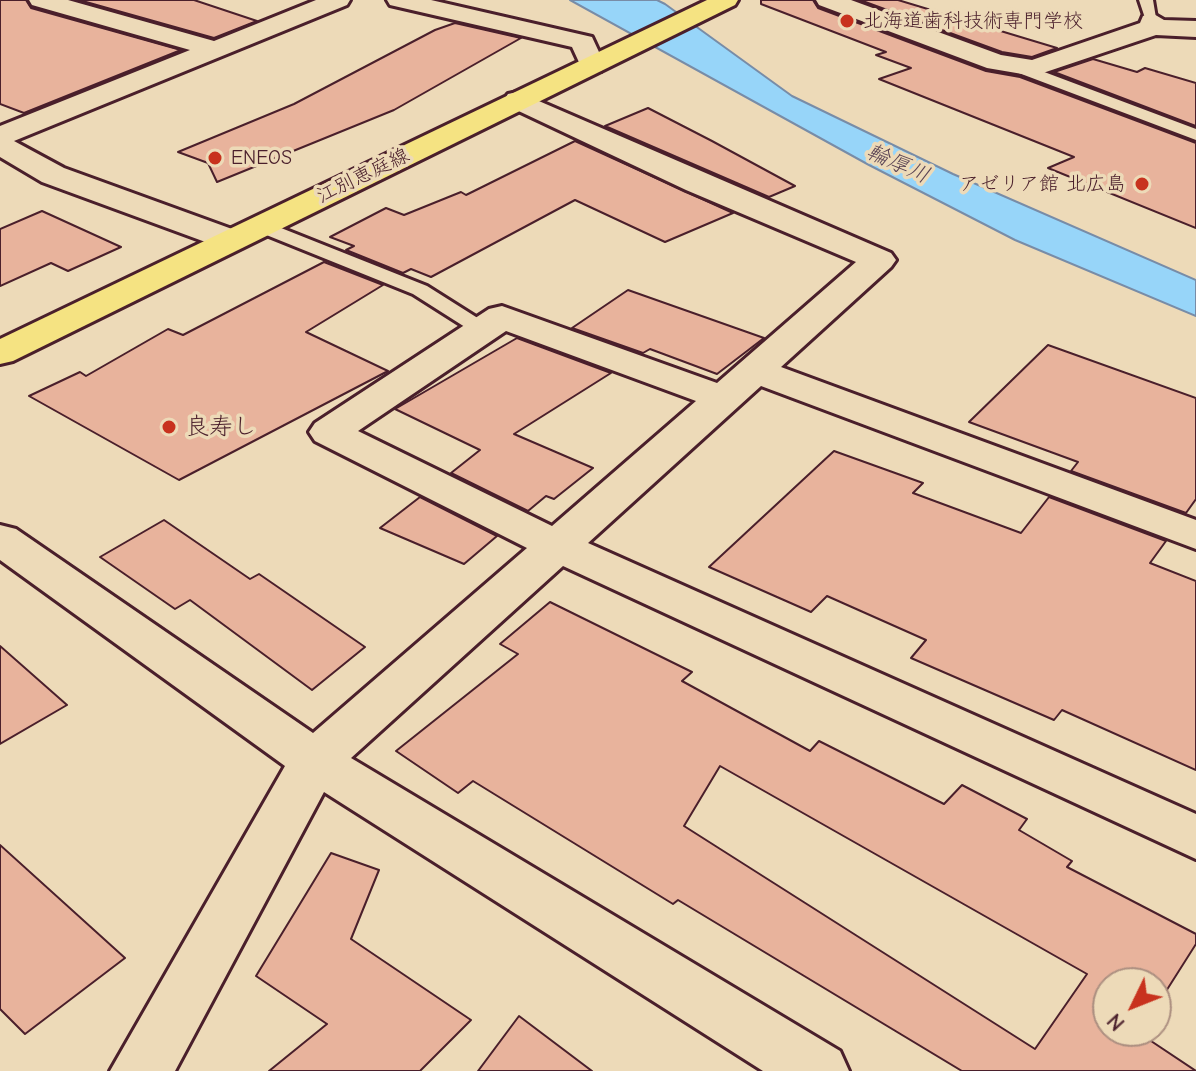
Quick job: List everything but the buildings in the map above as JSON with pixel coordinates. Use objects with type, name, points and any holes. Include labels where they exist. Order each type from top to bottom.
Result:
[{"type":"main road","name":"江別恵庭線","points":[[0,353],[722,2]]},
{"type":"street","points":[[41,0],[215,49]]},
{"type":"street","points":[[0,136],[338,0]]},
{"type":"street","points":[[399,0],[583,42],[599,61]]},
{"type":"street","points":[[828,0],[1009,64],[1034,68],[1151,16],[1196,29]]},
{"type":"street","points":[[142,1071],[315,761],[742,385],[879,260],[697,183],[518,100]]},
{"type":"street","points":[[0,145],[53,175],[231,240]]},
{"type":"street","points":[[1196,535],[742,385],[502,317],[329,432],[558,546],[1196,838]]},
{"type":"street","points":[[0,539],[315,761],[817,1071]]},
{"type":"lane","points":[[1009,64],[1196,135]]},
{"type":"lane","points":[[261,226],[420,290],[484,329]]},
{"type":"water","name":"輪厚川","points":[[570,0],[657,0],[665,4],[792,96],[953,174],[1196,280],[1196,316],[1015,240],[869,165]]},
{"type":"place","name":"北海道歯科技術専門学校","points":[[847,21]]},
{"type":"place","name":"ENEOS","points":[[215,158]]},
{"type":"place","name":"アゼリア館 北広島","points":[[1142,184]]},
{"type":"place","name":"良寿し","points":[[169,427]]}]
